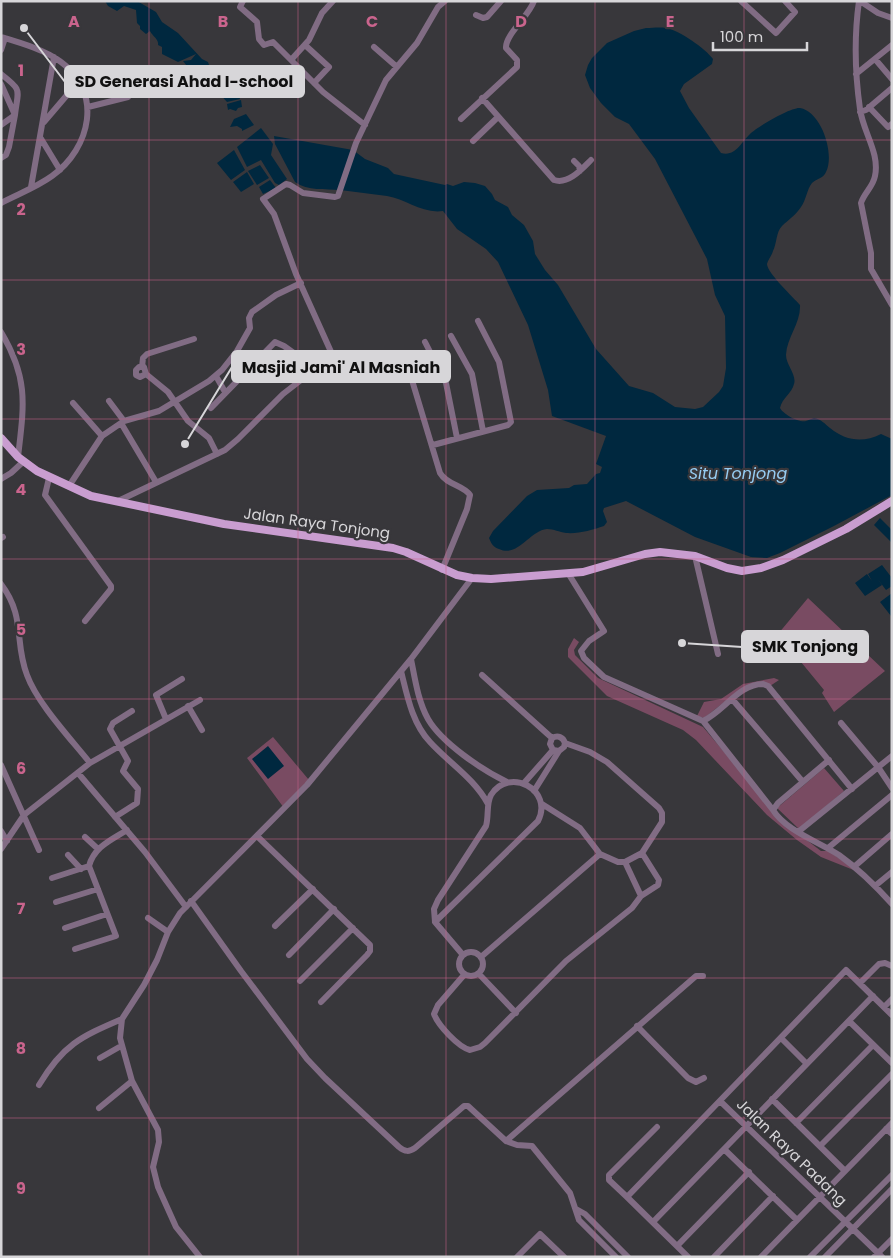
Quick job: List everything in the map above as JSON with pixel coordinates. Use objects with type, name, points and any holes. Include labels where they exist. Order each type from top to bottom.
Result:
[{"type":"main road","name":"Jalan Raya Tonjong","points":[[1,438],[21,459],[49,478],[91,496],[115,503],[224,524],[392,548],[422,559],[442,570],[472,578],[491,579],[583,572],[644,554],[660,552],[695,556],[727,568],[742,571],[761,568],[783,560],[846,529],[892,501]]},
{"type":"street","points":[[243,1],[240,7],[257,22],[259,40],[264,44],[273,42],[314,83],[365,125]]},
{"type":"street","points":[[291,60],[312,36],[322,13],[333,1]]},
{"type":"street","points":[[115,503],[217,454],[238,439],[283,394],[316,369],[332,354],[296,274],[274,214],[263,199],[286,184],[303,193],[338,196],[354,149],[386,80],[417,43],[438,7],[444,1]]},
{"type":"street","points":[[476,15],[483,18],[487,17],[501,1]]},
{"type":"street","points":[[462,119],[517,66],[517,60],[506,48],[507,41],[526,17],[534,1]]},
{"type":"street","points":[[741,1],[776,33],[795,12],[788,3]]},
{"type":"street","points":[[892,18],[878,14],[859,1],[856,35],[856,74],[860,112],[876,162],[876,176],[871,188],[863,196],[861,203],[871,253],[871,269],[892,306]]},
{"type":"street","points":[[1,50],[3,37],[54,57],[69,68],[79,81],[88,107],[88,118],[82,139],[72,156],[60,170],[1,203]]},
{"type":"street","points":[[305,45],[329,67],[314,83]]},
{"type":"street","points":[[856,74],[892,45]]},
{"type":"street","points":[[374,47],[397,67]]},
{"type":"street","points":[[31,187],[54,57]]},
{"type":"street","points":[[875,59],[892,78]]},
{"type":"street","points":[[1,74],[18,88],[9,147],[6,155],[1,158]]},
{"type":"street","points":[[43,122],[79,81]]},
{"type":"street","points":[[1,84],[4,95],[15,116]]},
{"type":"street","points":[[860,112],[892,88]]},
{"type":"street","points":[[88,107],[128,97]]},
{"type":"street","points":[[482,98],[551,178],[561,181],[580,171],[591,160]]},
{"type":"street","points":[[869,107],[888,127],[892,124]]},
{"type":"street","points":[[1,125],[15,116]]},
{"type":"street","points":[[473,141],[498,117]]},
{"type":"street","points":[[40,136],[60,170]]},
{"type":"street","points":[[574,161],[579,166],[580,171]]},
{"type":"street","points":[[68,486],[102,436],[123,422],[152,414],[176,402],[216,376],[237,351],[249,331],[251,326],[249,318],[252,312],[276,295],[301,283]]},
{"type":"street","points":[[433,446],[508,425],[511,420],[499,362],[478,321]]},
{"type":"street","points":[[1,332],[16,361],[23,391],[24,408],[21,459],[11,474],[1,479]]},
{"type":"street","points":[[451,336],[472,374],[483,431]]},
{"type":"street","points":[[194,340],[147,354],[143,358],[142,367],[136,370],[136,374],[140,377],[146,374],[164,387],[188,422],[209,438],[217,454]]},
{"type":"street","points":[[211,408],[275,342],[284,346],[316,369]]},
{"type":"street","points":[[425,342],[446,383],[457,438]]},
{"type":"street","points":[[405,357],[442,477],[468,491],[470,495],[468,508],[442,570]]},
{"type":"street","points":[[216,376],[225,392]]},
{"type":"street","points":[[109,402],[123,422],[156,482]]},
{"type":"street","points":[[73,403],[102,436]]},
{"type":"street","points":[[49,478],[45,495],[111,586],[85,621]]},
{"type":"street","points":[[695,556],[718,654]]},
{"type":"street","points":[[568,573],[604,631],[584,646],[581,651],[584,658],[604,677],[703,721],[772,810],[798,832],[828,848],[855,866],[892,904]]},
{"type":"street","points":[[200,1257],[176,1227],[166,1206],[153,1167],[159,1142],[158,1130],[132,1081],[121,1046],[120,1029],[122,1019],[149,976],[168,932],[186,907],[307,785],[411,659],[472,578]]},
{"type":"street","points":[[1,584],[10,596],[19,622],[24,663],[32,686],[90,763]]},
{"type":"street","points":[[411,659],[424,712],[434,728],[472,762],[506,782],[524,783],[534,791],[542,804],[580,828],[600,854],[612,861],[625,862],[642,854],[662,822],[663,817],[659,808],[607,762],[590,752],[565,743],[562,738],[555,736],[552,738]]},
{"type":"street","points":[[401,671],[418,726],[430,743],[472,780],[488,804]]},
{"type":"street","points":[[482,675],[552,738]]},
{"type":"street","points":[[166,719],[156,695],[182,678]]},
{"type":"street","points":[[703,721],[714,715],[748,687],[756,684],[768,686],[852,789]]},
{"type":"street","points":[[732,699],[803,782]]},
{"type":"street","points":[[1,849],[24,815],[90,763],[200,700]]},
{"type":"street","points":[[188,706],[202,730]]},
{"type":"street","points":[[115,818],[136,803],[138,798],[138,789],[123,771],[128,761],[110,729],[111,726],[132,711]]},
{"type":"street","points":[[841,723],[878,767],[892,788]]},
{"type":"street","points":[[552,738],[550,744],[556,750]]},
{"type":"street","points":[[524,783],[556,750],[564,747],[565,743]]},
{"type":"street","points":[[534,791],[556,750]]},
{"type":"street","points":[[798,832],[892,756]]},
{"type":"street","points":[[772,810],[778,802],[829,760]]},
{"type":"street","points":[[1,765],[39,850]]},
{"type":"street","points":[[78,773],[145,852],[186,907]]},
{"type":"street","points":[[463,954],[435,922],[434,909],[486,826],[488,804],[493,792],[506,782]]},
{"type":"street","points":[[828,848],[892,795]]},
{"type":"street","points":[[435,922],[534,826],[541,815],[542,804]]},
{"type":"street","points":[[75,949],[116,936],[90,866],[92,858],[98,849],[127,830]]},
{"type":"street","points":[[1,831],[7,841]]},
{"type":"street","points":[[855,866],[892,834]]},
{"type":"street","points":[[257,836],[370,945],[370,951],[320,1002]]},
{"type":"street","points":[[86,837],[98,849]]},
{"type":"street","points":[[481,957],[600,854]]},
{"type":"street","points":[[464,975],[438,1005],[434,1014],[439,1023],[459,1044],[470,1050],[480,1047],[566,961],[632,908],[641,896],[656,887],[659,883],[642,854]]},
{"type":"street","points":[[68,855],[81,869]]},
{"type":"street","points":[[625,862],[641,896]]},
{"type":"street","points":[[52,878],[90,866]]},
{"type":"street","points":[[876,886],[892,872]]},
{"type":"street","points":[[56,902],[98,889]]},
{"type":"street","points":[[275,926],[313,889]]},
{"type":"street","points":[[191,901],[307,1059],[399,1147],[404,1151],[410,1152],[464,1106],[471,1108],[506,1141],[518,1145],[532,1146],[570,1192],[579,1220],[616,1257]]},
{"type":"street","points":[[289,955],[334,909]]},
{"type":"street","points":[[65,928],[107,914]]},
{"type":"street","points":[[148,918],[168,932]]},
{"type":"street","points":[[300,981],[353,928]]},
{"type":"street","points":[[472,952],[481,957],[483,966],[479,974],[474,976],[464,975],[458,963],[463,954],[472,952]]},
{"type":"street","points":[[860,983],[879,964],[885,963],[892,966]]},
{"type":"street","points":[[627,1197],[846,970],[892,1015]]},
{"type":"street","points":[[479,974],[516,1013]]},
{"type":"street","points":[[506,1141],[696,976],[703,976]]},
{"type":"street","points":[[653,1222],[873,996]]},
{"type":"street","points":[[884,1007],[892,1000]]},
{"type":"street","points":[[39,1085],[51,1066],[73,1044],[91,1033],[122,1019]]},
{"type":"street","points":[[849,1021],[892,1063]]},
{"type":"street","points":[[637,1026],[688,1078],[696,1082],[704,1078]]},
{"type":"street","points":[[781,1038],[806,1063]]},
{"type":"street","points":[[796,1123],[873,1045]]},
{"type":"street","points":[[100,1058],[121,1046]]},
{"type":"street","points":[[820,1146],[892,1074]]},
{"type":"street","points":[[99,1108],[132,1081]]},
{"type":"street","points":[[772,1099],[845,1171]]},
{"type":"street","name":"Jalan Raya Padang","points":[[720,1101],[853,1228],[878,1255]]},
{"type":"street","points":[[761,1257],[892,1123]]},
{"type":"street","points":[[657,1127],[609,1175],[609,1180],[688,1257]]},
{"type":"street","points":[[886,1129],[892,1134]]},
{"type":"street","points":[[724,1149],[798,1220]]},
{"type":"street","points":[[677,1246],[749,1172]]},
{"type":"street","points":[[810,1257],[892,1175]]},
{"type":"street","points":[[826,1257],[892,1189]]},
{"type":"street","points":[[714,1257],[773,1196]]},
{"type":"street","points":[[576,1209],[585,1214],[628,1257]]},
{"type":"street","points":[[517,1257],[540,1234],[564,1257]]},
{"type":"street","points":[[878,1255],[892,1239]]},
{"type":"shaded area","points":[[808,598],[885,671],[834,712],[822,693],[824,690],[778,634]]},
{"type":"shaded area","points":[[574,638],[579,642],[574,650],[575,655],[598,678],[703,727],[795,831],[821,851],[829,851],[856,871],[821,857],[797,840],[767,815],[696,740],[683,730],[607,696],[568,657],[568,649]]},
{"type":"shaded area","points":[[774,678],[779,680],[770,686],[758,683],[723,703],[704,718],[697,716],[704,702],[721,699],[743,684]]},
{"type":"shaded area","points":[[273,737],[309,780],[284,808],[247,758]]},
{"type":"shaded area","points":[[824,768],[844,791],[799,829],[777,808]]},
{"type":"water","points":[[105,1],[137,1],[156,12],[162,22],[178,33],[202,59],[208,62],[210,68],[216,73],[206,79],[198,69],[190,70],[183,61],[191,60],[196,54],[178,62],[162,54],[162,47],[158,45],[157,40],[150,31],[146,34],[140,29],[137,23],[136,10],[124,6],[117,11],[108,6]]},
{"type":"water","name":"Situ Tonjong","points":[[646,28],[666,28],[678,32],[698,45],[713,59],[712,64],[684,84],[680,91],[689,108],[721,153],[731,153],[760,127],[782,114],[800,108],[808,111],[815,117],[828,145],[829,155],[826,172],[812,183],[799,210],[780,228],[767,264],[771,273],[800,305],[800,312],[786,355],[795,381],[780,408],[799,421],[819,419],[842,436],[848,438],[868,439],[881,434],[892,439],[892,495],[834,526],[767,558],[751,557],[695,537],[626,501],[604,508],[603,511],[607,522],[604,526],[571,533],[547,529],[535,534],[512,550],[506,551],[494,546],[489,538],[493,531],[527,496],[537,490],[569,488],[574,485],[587,484],[596,474],[600,473],[602,467],[596,464],[606,436],[552,416],[548,390],[528,325],[498,262],[486,249],[457,229],[443,211],[428,210],[387,196],[305,187],[295,182],[275,144],[274,136],[353,150],[365,159],[388,168],[394,174],[445,185],[453,186],[464,182],[485,186],[495,200],[508,207],[512,215],[524,225],[533,241],[535,254],[545,270],[558,285],[596,349],[629,386],[653,393],[675,407],[695,409],[703,407],[723,386],[726,368],[725,316],[715,295],[707,259],[655,159],[629,124],[615,117],[601,103],[590,88],[585,75],[592,58],[607,43],[634,31]]},
{"type":"water","points":[[221,75],[231,82],[240,99],[227,102],[209,82]]},
{"type":"water","points":[[241,100],[242,107],[236,111],[228,110],[227,104]]},
{"type":"water","points":[[246,114],[254,125],[242,131],[237,126],[230,127],[234,119]]},
{"type":"water","points":[[261,128],[273,144],[271,155],[287,179],[279,185],[275,183],[261,160],[247,167],[237,147]]},
{"type":"water","points":[[234,150],[245,170],[231,180],[217,163]]},
{"type":"water","points":[[260,165],[269,178],[257,185],[248,171]]},
{"type":"water","points":[[247,172],[254,184],[241,192],[233,182]]},
{"type":"water","points":[[270,180],[276,188],[263,194],[259,187]]},
{"type":"water","points":[[880,518],[892,530],[892,543],[874,525]]},
{"type":"water","points":[[882,565],[892,578],[892,586],[886,590],[877,578],[882,585],[865,596],[855,583],[867,574],[872,581],[868,574]]},
{"type":"water","points":[[892,593],[892,607],[889,610],[892,608],[891,616],[880,602]]},
{"type":"water","points":[[268,746],[284,766],[268,779],[252,759]]},
{"type":"place","name":"SD Generasi Ahad I-school","points":[[24,28]]},
{"type":"place","name":"Masjid Jami' Al Masniah","points":[[185,444]]},
{"type":"place","name":"SMK Tonjong","points":[[682,643]]}]
